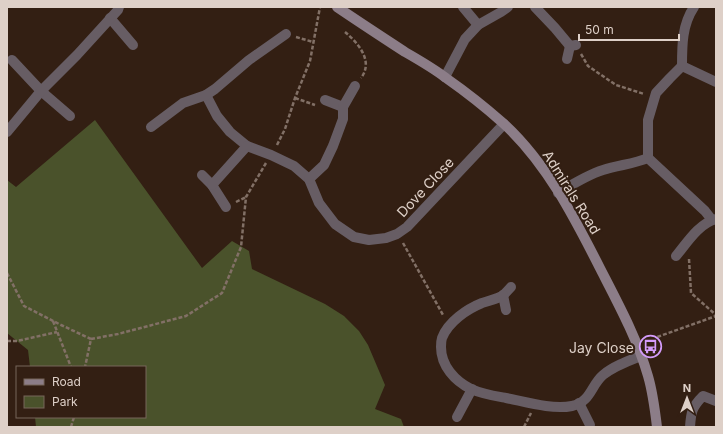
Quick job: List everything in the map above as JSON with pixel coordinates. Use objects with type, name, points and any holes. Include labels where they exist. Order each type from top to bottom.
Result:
[{"type":"street","points":[[7,132],[41,91],[77,54],[119,7]]},
{"type":"street","name":"Admirals Road","points":[[337,7],[371,31],[445,77],[472,97],[504,124],[522,142],[542,167],[582,232],[619,305],[641,356],[648,377],[655,405],[657,427]]},
{"type":"street","points":[[463,7],[478,25]]},
{"type":"street","points":[[445,77],[465,40],[478,25],[508,7]]},
{"type":"street","points":[[535,7],[573,46],[566,59]]},
{"type":"street","points":[[676,256],[697,230],[714,220],[648,158],[648,120],[656,93],[682,66],[682,39],[690,14],[694,7]]},
{"type":"street","points":[[110,18],[133,44]]},
{"type":"street","points":[[151,127],[182,103],[206,95],[215,89],[249,60],[286,34]]},
{"type":"street","points":[[12,60],[41,91],[70,116]]},
{"type":"street","points":[[682,66],[716,82]]},
{"type":"street","points":[[309,179],[324,165],[343,119],[343,107],[355,86]]},
{"type":"street","name":"Dove Close","points":[[206,95],[217,116],[230,132],[247,146],[294,166],[309,179],[319,203],[335,224],[354,237],[369,240],[386,238],[398,234],[407,227],[504,124]]},
{"type":"street","points":[[326,100],[343,107]]},
{"type":"street","points":[[212,185],[247,146]]},
{"type":"street","points":[[558,193],[586,176],[602,170],[638,162],[648,158]]},
{"type":"street","points":[[202,175],[212,185],[226,207]]},
{"type":"street","points":[[511,287],[503,295],[480,304],[457,318],[449,326],[442,339],[441,354],[445,366],[456,379],[472,389],[493,395],[549,406],[569,406],[580,403],[589,396],[598,380],[603,375],[621,364],[641,356]]},
{"type":"street","points":[[503,295],[506,310]]},
{"type":"street","points":[[457,418],[472,389]]},
{"type":"street","points":[[690,427],[691,413],[697,402],[703,396],[716,401]]},
{"type":"street","points":[[580,403],[590,425]]},
{"type":"path","points":[[319,12],[320,7]]},
{"type":"path","points":[[345,32],[361,48],[365,59],[366,66],[364,73],[355,86]]},
{"type":"path","points":[[286,34],[313,42]]},
{"type":"path","points":[[573,46],[588,66],[616,85],[654,98]]},
{"type":"path","points":[[295,98],[322,108],[326,100]]},
{"type":"path","points":[[398,234],[449,326]]},
{"type":"path","points":[[636,344],[716,316],[691,293],[688,242]]},
{"type":"path","points":[[7,273],[24,306],[91,339],[85,366]]},
{"type":"path","points":[[53,321],[71,366]]},
{"type":"path","points":[[7,341],[18,342],[57,332]]},
{"type":"path","points":[[524,427],[533,411]]},
{"type":"green space","points":[[95,120],[202,268],[232,241],[249,251],[252,269],[325,304],[344,316],[359,331],[368,345],[385,385],[375,409],[401,419],[404,427],[36,427],[35,418],[146,418],[146,366],[30,366],[28,350],[7,333],[7,180],[16,187]]},
{"type":"place","name":"Jay Close","points":[[650,347]]}]
